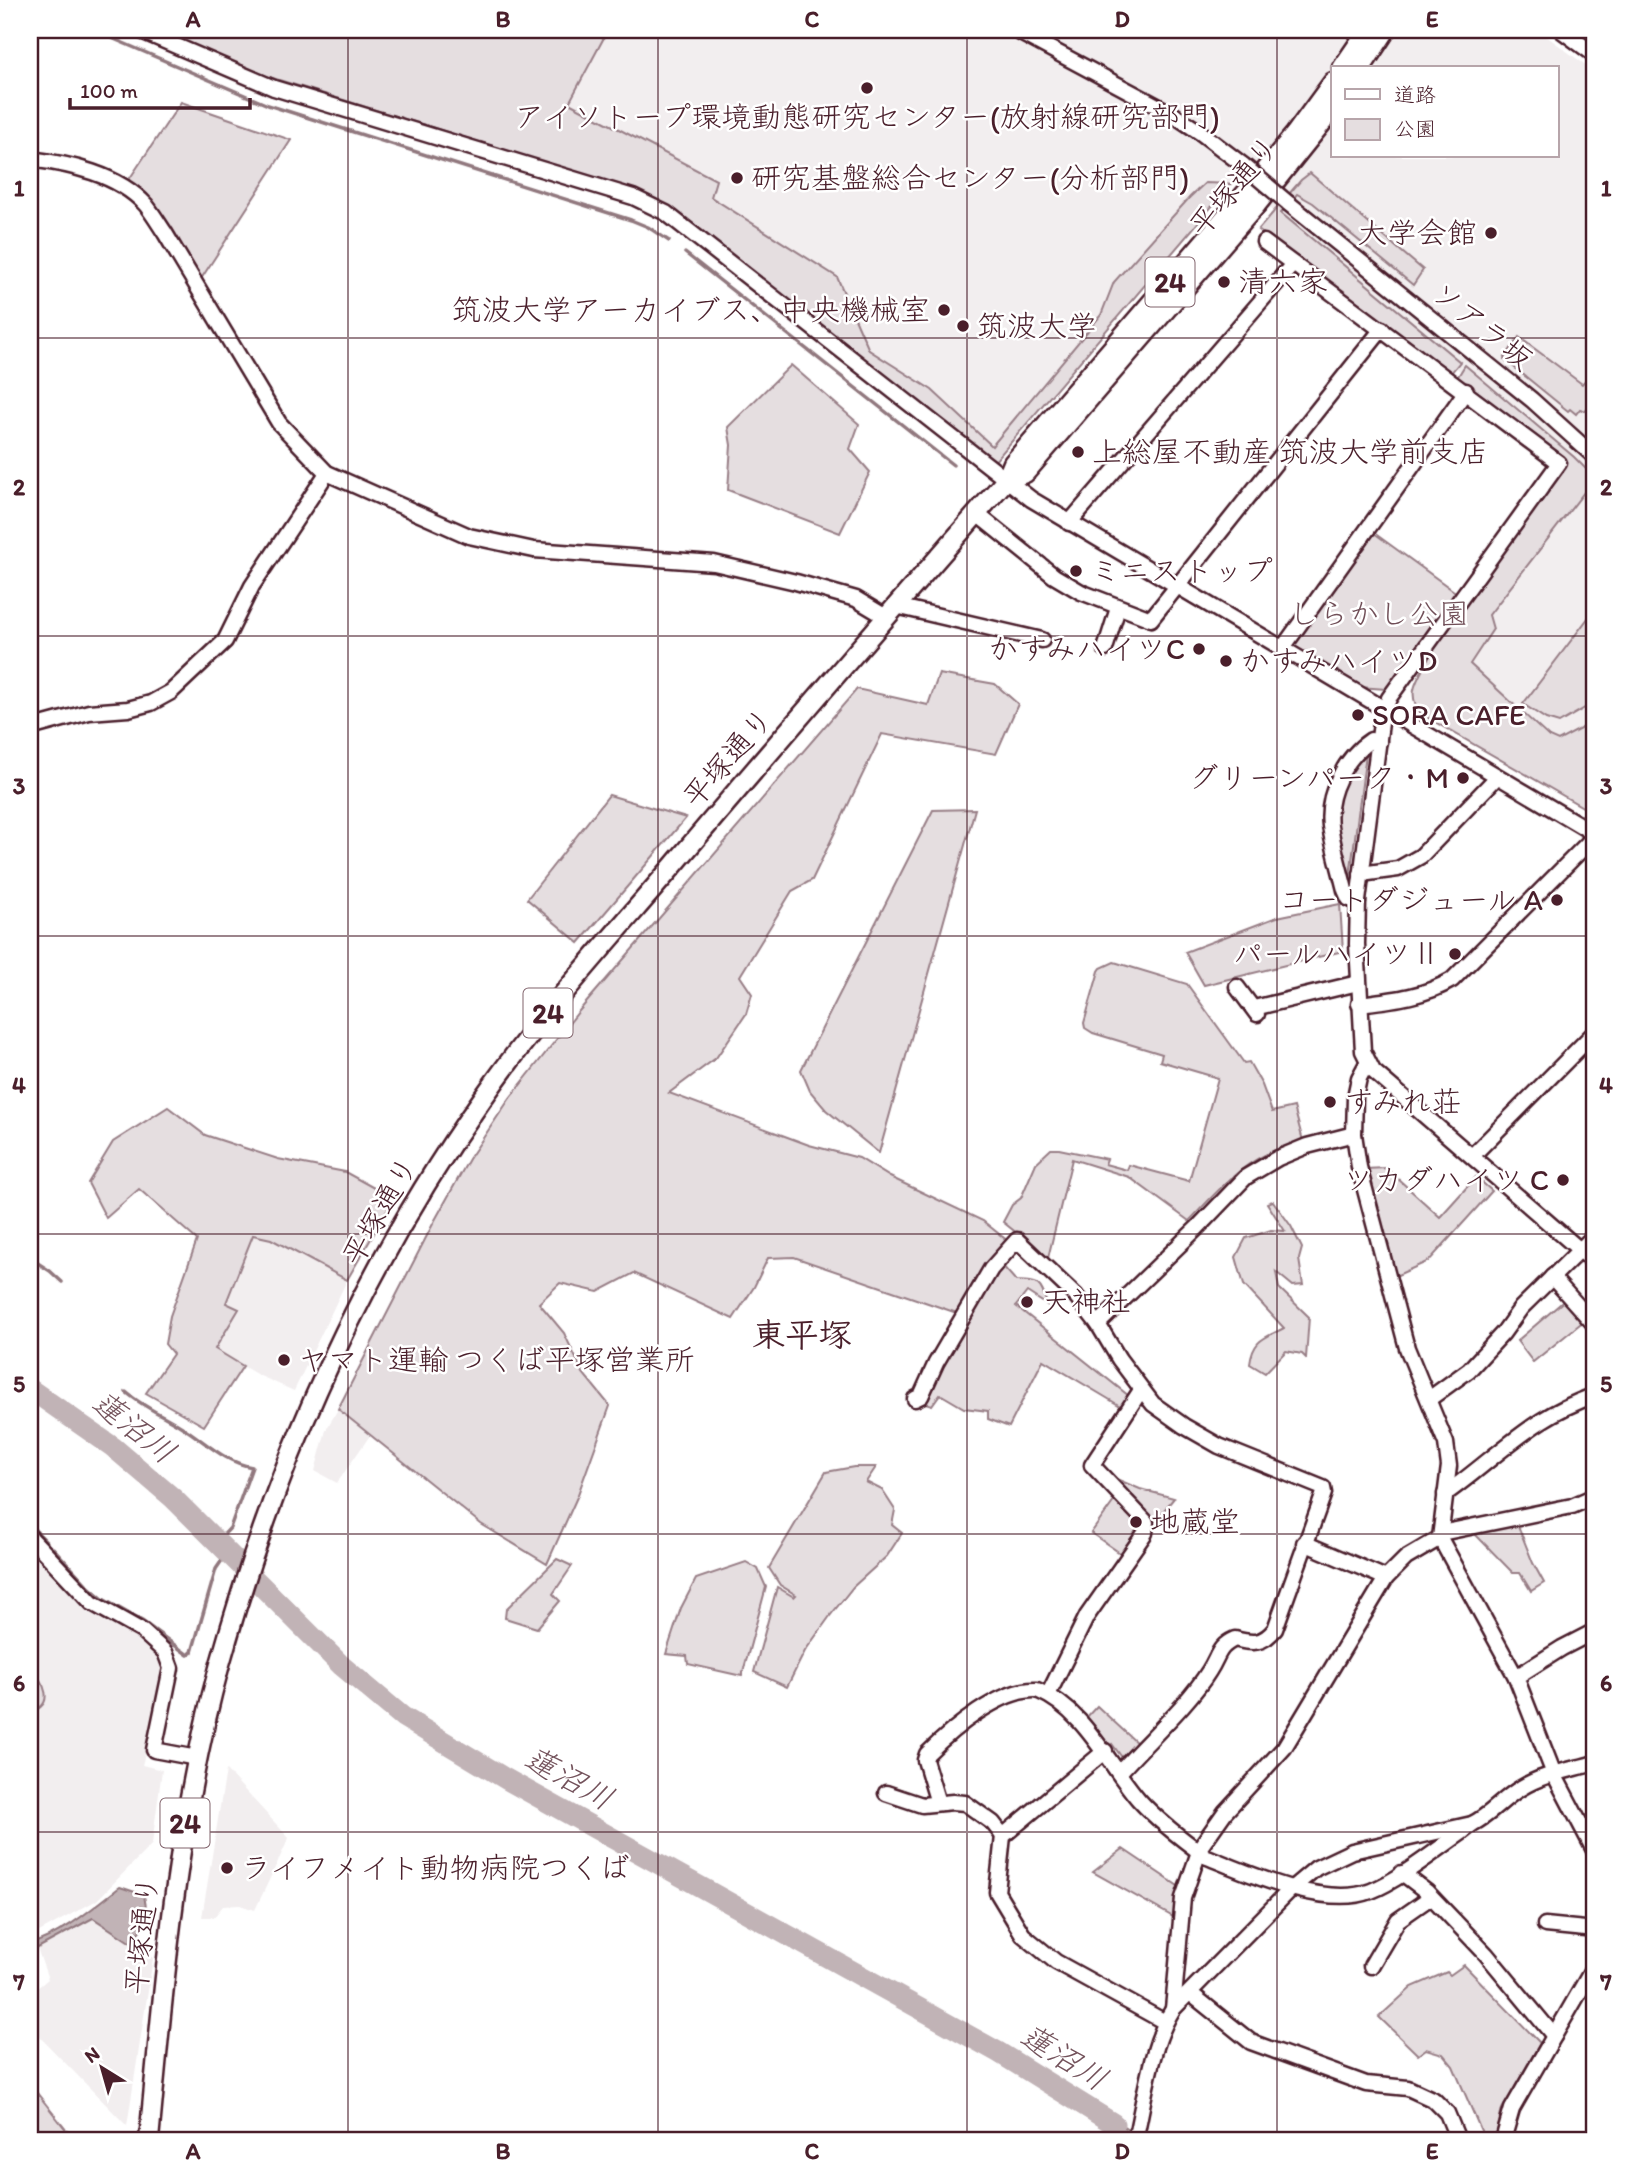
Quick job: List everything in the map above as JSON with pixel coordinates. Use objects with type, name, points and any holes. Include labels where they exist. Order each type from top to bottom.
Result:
[{"type":"main road","points":[[1343,66],[1368,30]]},
{"type":"main road","points":[[1362,66],[1386,30]]},
{"type":"main road","name":"平塚通り","points":[[149,2140],[178,1867],[197,1758],[219,1668],[252,1558],[282,1474],[344,1333],[415,1205],[481,1100],[526,1039],[1006,480],[1013,463],[1246,193],[1295,134],[1331,85]]},
{"type":"main road","name":"平塚通り","points":[[1006,480],[1025,473],[1257,204],[1331,112]]},
{"type":"street","points":[[139,30],[274,88],[633,197],[666,213],[1031,499],[1595,835],[1452,980],[1439,988],[1412,997],[1359,1004]]},
{"type":"street","name":"ソアラ坂","points":[[1015,30],[1174,115],[1201,133],[1289,202],[1595,457]]},
{"type":"street","points":[[1561,30],[1595,55]]},
{"type":"street","points":[[30,159],[90,171],[122,187],[145,204],[279,424],[327,473],[469,536],[534,550],[714,563],[796,582],[891,612],[1042,640]]},
{"type":"street","points":[[1264,242],[1559,463],[1389,698],[1384,710],[1358,901],[1357,984],[1363,1051],[1367,1063],[1399,1095],[1595,1262]]},
{"type":"street","points":[[1069,523],[1293,264]]},
{"type":"street","points":[[977,514],[1054,576],[1081,592],[1151,620],[1382,329]]},
{"type":"street","points":[[1282,649],[1466,391]]},
{"type":"street","points":[[30,727],[89,712],[140,706],[152,703],[171,692],[225,641],[252,586],[327,473]]},
{"type":"street","points":[[1105,649],[1118,608]]},
{"type":"street","points":[[1358,901],[1349,899],[1345,890],[1330,825],[1330,813],[1332,799],[1349,760],[1358,748],[1371,740],[1378,741]]},
{"type":"street","points":[[1362,874],[1409,865],[1421,856],[1497,777]]},
{"type":"street","points":[[1237,987],[1256,1013],[1357,984]]},
{"type":"street","points":[[1472,1156],[1595,1032]]},
{"type":"street","points":[[1367,1063],[1358,1080],[1355,1097],[1354,1134],[1359,1167],[1406,1348],[1446,1443],[1449,1466],[1441,1536],[1516,1677],[1555,1774],[1595,1852]]},
{"type":"street","points":[[1098,1324],[1246,1177],[1278,1158],[1307,1146],[1354,1134]]},
{"type":"street","points":[[1429,1399],[1469,1370],[1503,1333],[1521,1308],[1595,1236]]},
{"type":"street","points":[[915,1399],[921,1396],[936,1363],[991,1269],[1017,1240],[1076,1296],[1153,1404],[1229,1450],[1321,1486],[1324,1493],[1275,1629],[1268,1638],[1259,1642],[1249,1643],[1235,1639],[1221,1647],[1197,1688],[1119,1773]]},
{"type":"street","points":[[1552,1277],[1595,1325]]},
{"type":"street","points":[[1048,1695],[1087,1616],[1145,1533],[1146,1522],[1092,1465],[1141,1390]]},
{"type":"street","points":[[1446,1494],[1538,1423],[1567,1406],[1595,1395]]},
{"type":"street","points":[[1173,2009],[1183,1898],[1200,1852],[1225,1812],[1284,1748],[1386,1578],[1406,1558],[1441,1536],[1572,1506],[1595,1496]]},
{"type":"street","points":[[30,1536],[92,1603],[142,1631],[165,1652],[171,1668],[154,1750],[197,1758]]},
{"type":"street","points":[[1304,1543],[1386,1578]]},
{"type":"street","points":[[1516,1677],[1595,1630]]},
{"type":"street","points":[[938,1803],[925,1760],[927,1754],[971,1716],[1016,1692],[1037,1689],[1072,1714],[1105,1751],[1140,1801],[1200,1852],[1291,1889],[1340,1895],[1371,1891],[1402,1873],[1472,1824],[1487,1817],[1521,1787],[1539,1778],[1595,1763]]},
{"type":"street","points":[[1003,1836],[1105,1751]]},
{"type":"street","points":[[886,1793],[922,1805],[965,1803],[993,1823],[1003,1836],[997,1892],[1023,1935],[1056,1962],[1165,2022]]},
{"type":"street","points":[[1135,2140],[1149,2075],[1165,2022],[1173,2009],[1291,1889],[1316,1868],[1336,1857],[1370,1846],[1472,1824]]},
{"type":"street","points":[[1402,1873],[1431,1897],[1486,1954],[1554,2036]]},
{"type":"street","points":[[1371,1966],[1398,1920],[1431,1897]]},
{"type":"street","points":[[1545,1925],[1595,1930]]},
{"type":"street","points":[[1503,2140],[1512,2109],[1595,1965]]},
{"type":"street","points":[[1191,1993],[1251,2042],[1366,2084],[1408,2088],[1434,2100],[1447,2113],[1458,2140]]},
{"type":"shaded area","name":"筑波大学","points":[[158,30],[1538,30],[1595,72],[1595,814],[1421,714],[1414,704],[1414,685],[1424,667],[1422,662],[1565,461],[1236,179],[995,461],[640,192],[266,76]]},
{"type":"shaded area","points":[[253,1234],[271,1239],[347,1280],[294,1391],[258,1375],[215,1350],[238,1309],[226,1303]]},
{"type":"shaded area","points":[[338,1409],[371,1434],[337,1483],[315,1471],[326,1430]]},
{"type":"shaded area","points":[[30,1545],[137,1636],[164,1663],[155,1716],[142,1765],[162,1770],[152,1844],[97,1900],[30,1937]]},
{"type":"shaded area","points":[[226,1770],[289,1838],[255,1910],[240,1905],[223,1906],[214,1917],[202,1917]]},
{"type":"shaded area","points":[[120,1887],[144,1895],[148,1919],[131,1943],[93,1918],[34,1950],[30,1968],[30,1944],[66,1927]]},
{"type":"shaded area","points":[[93,1918],[153,1958],[127,2126],[30,2027],[30,1994],[48,1979],[37,1948]]},
{"type":"shaded area","points":[[1094,2106],[1144,2140],[1130,2140],[1089,2113]]},
{"type":"green space","points":[[158,30],[608,30],[569,103],[716,180],[711,197],[837,277],[869,350],[932,390],[992,446],[1101,315],[1114,282],[1190,197],[1205,183],[1231,184],[995,461],[640,192],[266,76]]},
{"type":"green space","points":[[181,102],[291,140],[201,279],[148,199],[128,181]]},
{"type":"green space","points":[[1310,173],[1423,270],[1413,285],[1313,203],[1297,194],[1281,213],[1460,362],[1451,373],[1258,230]]},
{"type":"green space","points":[[1519,337],[1582,384],[1589,376],[1595,382],[1595,398],[1586,411],[1580,409],[1576,414],[1570,409],[1568,411],[1504,359]]},
{"type":"green space","points":[[791,365],[859,424],[850,449],[870,472],[840,533],[728,490],[731,445],[728,427]]},
{"type":"green space","points":[[1465,365],[1595,478],[1489,615],[1493,629],[1470,664],[1549,737],[1558,741],[1595,721],[1595,814],[1421,714],[1415,702],[1415,685],[1424,667],[1422,662],[1565,462],[1457,378]]},
{"type":"green space","name":"しらかし公園","points":[[1374,533],[1458,594],[1386,689],[1359,687],[1294,649],[1294,641]]},
{"type":"green space","points":[[1595,609],[1595,702],[1559,723],[1546,719],[1523,704]]},
{"type":"green space","points":[[939,674],[995,684],[1018,704],[996,754],[882,734],[812,880],[792,891],[740,976],[752,994],[746,1014],[716,1058],[669,1093],[809,1145],[859,1158],[890,1177],[983,1221],[1009,1242],[957,1313],[794,1257],[768,1258],[754,1287],[733,1319],[634,1273],[598,1292],[560,1283],[539,1303],[564,1333],[583,1373],[610,1406],[577,1497],[547,1564],[481,1524],[338,1409],[469,1159],[510,1098],[579,1011],[857,689],[928,705]]},
{"type":"green space","points":[[1367,746],[1348,891],[1333,826],[1341,782]]},
{"type":"green space","points":[[609,795],[686,818],[579,943],[527,899]]},
{"type":"green space","points":[[975,809],[879,1153],[826,1110],[810,1091],[801,1070],[933,810]]},
{"type":"green space","points":[[1340,904],[1343,951],[1204,985],[1185,952],[1277,917]]},
{"type":"green space","points":[[1114,962],[1187,984],[1244,1063],[1249,1062],[1262,1085],[1272,1112],[1294,1107],[1303,1141],[1271,1152],[1245,1167],[1189,1221],[1129,1177],[1072,1159],[1048,1258],[1003,1222],[1012,1205],[1021,1198],[1036,1163],[1051,1149],[1059,1149],[1107,1159],[1105,1164],[1127,1170],[1129,1165],[1189,1181],[1218,1078],[1160,1061],[1162,1054],[1093,1033],[1085,1028],[1084,1023],[1099,971]]},
{"type":"green space","points":[[168,1107],[205,1135],[278,1159],[345,1172],[394,1199],[347,1280],[271,1239],[253,1235],[226,1303],[239,1309],[215,1349],[243,1366],[204,1426],[146,1393],[173,1354],[165,1344],[170,1316],[197,1240],[139,1189],[106,1218],[88,1183],[113,1142]]},
{"type":"green space","points":[[1386,1168],[1440,1217],[1476,1177],[1492,1191],[1429,1261],[1393,1277],[1365,1169]]},
{"type":"green space","points":[[1273,1201],[1291,1226],[1302,1248],[1299,1259],[1303,1285],[1293,1286],[1276,1272],[1279,1288],[1309,1317],[1306,1358],[1302,1354],[1286,1351],[1265,1373],[1250,1364],[1254,1349],[1261,1340],[1284,1328],[1244,1285],[1236,1257],[1246,1238],[1271,1230],[1285,1231],[1267,1203]]},
{"type":"green space","points":[[1001,1264],[1016,1281],[1038,1285],[1047,1305],[1027,1292],[1016,1306],[1129,1396],[1122,1407],[1043,1360],[1009,1427],[988,1419],[988,1411],[964,1408],[940,1394],[932,1405],[923,1402],[929,1384]]},
{"type":"green space","points":[[1566,1299],[1585,1320],[1533,1362],[1517,1341]]},
{"type":"green space","points":[[854,1467],[876,1467],[866,1482],[882,1490],[895,1510],[892,1525],[902,1533],[887,1556],[853,1587],[830,1616],[805,1651],[787,1687],[754,1672],[777,1587],[794,1597],[796,1595],[780,1585],[769,1568],[826,1472]]},
{"type":"green space","points":[[1114,1478],[1140,1489],[1174,1498],[1152,1525]]},
{"type":"green space","points":[[1117,1497],[1143,1525],[1123,1555],[1091,1533]]},
{"type":"green space","points":[[1517,1523],[1544,1583],[1531,1591],[1520,1573],[1513,1573],[1472,1531]]},
{"type":"green space","points":[[557,1559],[572,1566],[553,1594],[560,1601],[537,1628],[505,1618],[506,1609]]},
{"type":"green space","points":[[746,1562],[758,1569],[766,1587],[742,1676],[688,1664],[687,1656],[666,1654],[681,1608],[696,1579]]},
{"type":"green space","points":[[30,1669],[43,1686],[45,1699],[38,1709],[30,1712]]},
{"type":"green space","points":[[1097,1706],[1138,1744],[1124,1760],[1112,1744],[1107,1748],[1084,1720]]},
{"type":"green space","points":[[1123,1849],[1181,1888],[1175,1918],[1093,1872]]},
{"type":"green space","points":[[1464,1965],[1540,2043],[1502,2109],[1495,2140],[1485,2140],[1453,2066],[1443,2054],[1426,2049],[1418,2055],[1379,2017],[1412,1987],[1447,1972],[1450,1975]]},
{"type":"green space","points":[[30,2084],[74,2140],[30,2140]]},
{"type":"waterway","points":[[93,30],[268,105],[631,220],[669,241]]},
{"type":"waterway","points":[[685,253],[953,465]]},
{"type":"waterway","points":[[30,1258],[62,1282]]},
{"type":"waterway","name":"蓮沼川","points":[[30,1389],[113,1447],[173,1498],[342,1666],[403,1717],[506,1779],[998,2052],[1114,2124]]},
{"type":"waterway","points":[[126,1392],[224,1456],[252,1467],[230,1528],[217,1542]]},
{"type":"waterway","points":[[30,1525],[47,1542]]},
{"type":"waterway","points":[[53,1548],[103,1599],[142,1621],[188,1655],[192,1652],[216,1569],[227,1553]]},
{"type":"place","name":"アイソトープ環境動態研究センター(放射線研究部門)","points":[[867,88]]},
{"type":"place","name":"研究基盤総合センター(分析部門)","points":[[737,178]]},
{"type":"place","name":"大学会館","points":[[1491,233]]},
{"type":"place","name":"清六家","points":[[1224,282]]},
{"type":"place","name":"筑波大学アーカイブス、中央機械室","points":[[944,310]]},
{"type":"place","name":"筑波大学","points":[[963,326]]},
{"type":"place","name":"上総屋不動産 筑波大学前支店","points":[[1078,452]]},
{"type":"place","name":"ミニストップ","points":[[1076,571]]},
{"type":"place","name":"かすみハイツC","points":[[1199,649]]},
{"type":"place","name":"かすみハイツD","points":[[1226,661]]},
{"type":"place","name":"SORA CAFE","points":[[1358,715]]},
{"type":"place","name":"グリーンパーク・M","points":[[1463,778]]},
{"type":"place","name":"コートダジュール A","points":[[1557,900]]},
{"type":"place","name":"パールハイツⅡ","points":[[1455,954]]},
{"type":"place","name":"すみれ荘","points":[[1330,1102]]},
{"type":"place","name":"ツカダハイツ C","points":[[1563,1180]]},
{"type":"place","name":"天神社","points":[[1027,1302]]},
{"type":"place","name":"ヤマト運輸 つくば平塚営業所","points":[[284,1360]]},
{"type":"place","name":"地蔵堂","points":[[1136,1522]]},
{"type":"place","name":"ライフメイト動物病院つくば","points":[[227,1868]]},
{"type":"district","name":"東平塚","points":[[802,1334]]}]
